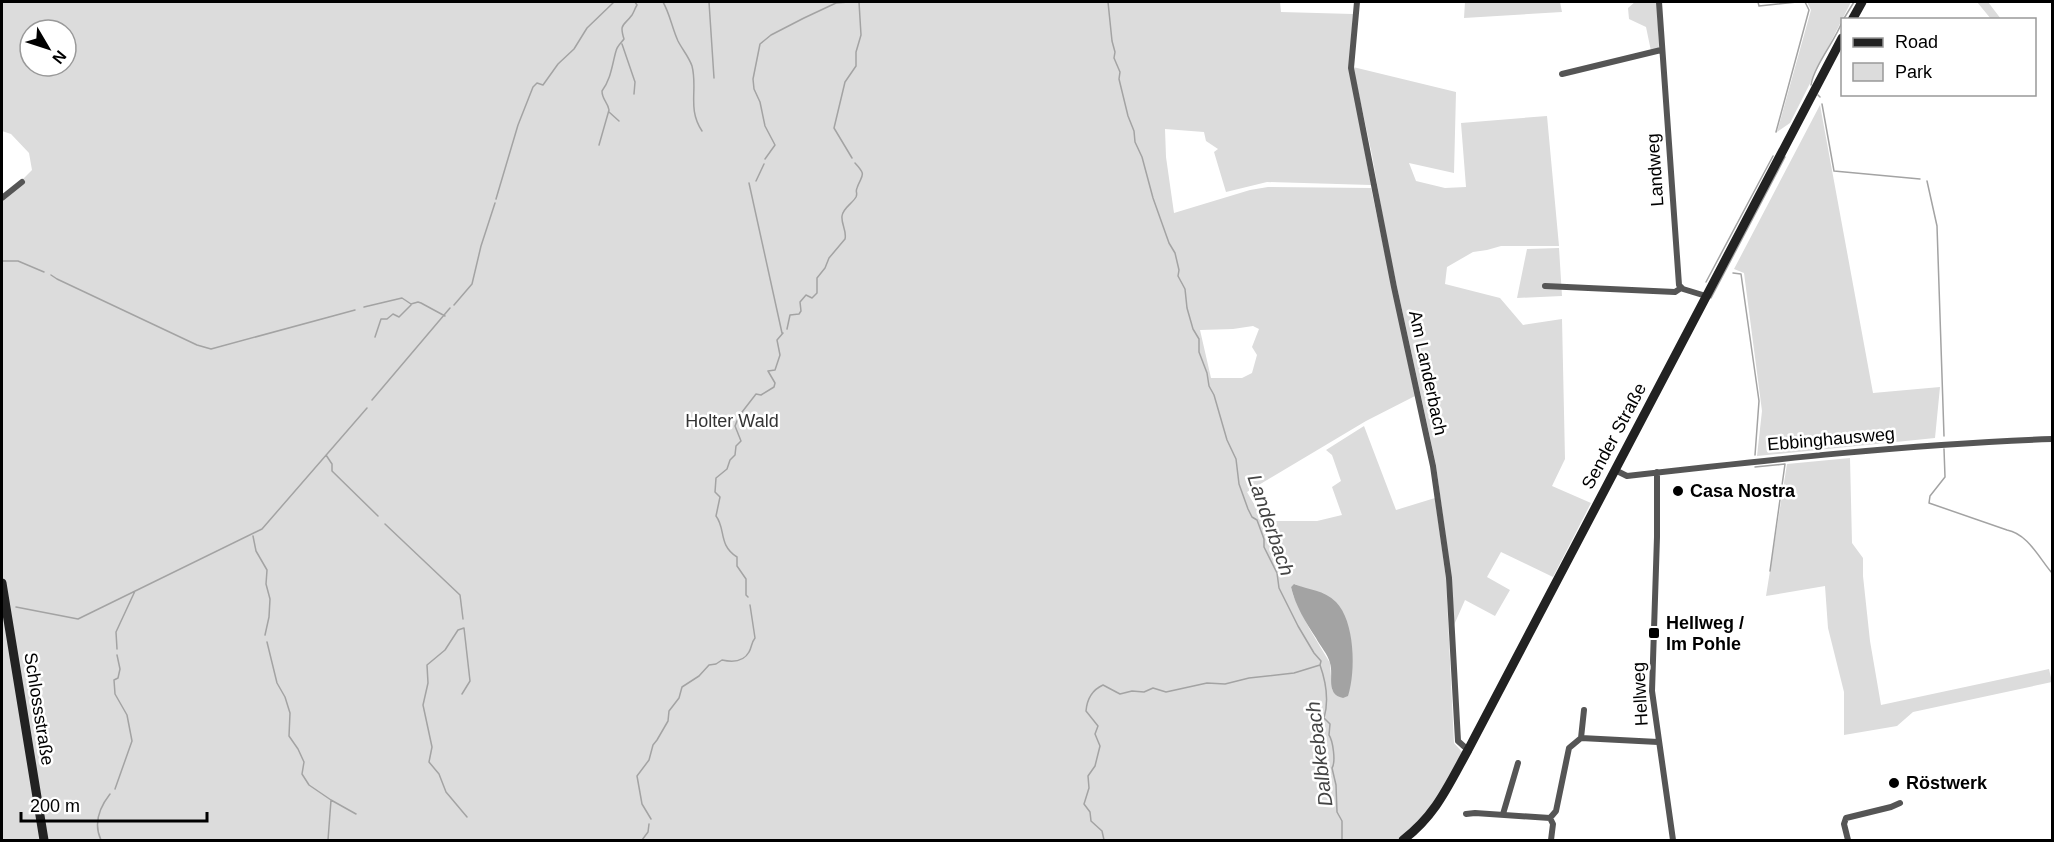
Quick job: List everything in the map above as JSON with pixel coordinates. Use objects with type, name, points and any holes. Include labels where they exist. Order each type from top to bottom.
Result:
[{"type":"main road","points":[[1853,18],[1862,2]]},
{"type":"main road","name":"Sender Straße","points":[[1403,840],[1419,828],[1433,812],[1468,750],[1841,40]]},
{"type":"main road","name":"Schlossstraße","points":[[2,583],[44,840]]},
{"type":"street","name":"Am Landerbach","points":[[1357,2],[1351,68],[1385,243],[1433,466],[1449,578],[1458,741],[1468,750]]},
{"type":"street","name":"Landweg","points":[[1659,2],[1681,288]]},
{"type":"street","points":[[1562,74],[1662,50]]},
{"type":"street","points":[[2,198],[22,182]]},
{"type":"street","points":[[1545,286],[1675,292],[1681,288],[1706,296]]},
{"type":"street","name":"Ebbinghausweg","points":[[1615,471],[1627,476],[1836,453],[1928,445],[2052,439]]},
{"type":"street","name":"Hellweg","points":[[1657,472],[1652,691],[1673,840]]},
{"type":"street","points":[[1581,738],[1584,710]]},
{"type":"street","points":[[1550,818],[1556,811],[1569,748],[1581,738],[1658,742]]},
{"type":"street","points":[[1503,814],[1518,763]]},
{"type":"street","points":[[1848,840],[1844,824],[1846,818],[1900,803]]},
{"type":"street","points":[[1467,814],[1550,818]]},
{"type":"street","points":[[1550,818],[1553,824],[1551,840]]},
{"type":"green space","name":"Holter Wald","points":[[2,2],[1280,2],[1281,12],[1353,14],[1349,68],[1371,185],[1267,182],[1226,192],[1214,152],[1218,149],[1206,141],[1204,132],[1165,129],[1166,157],[1174,213],[1250,190],[1268,187],[1371,188],[1415,396],[1366,421],[1247,492],[1264,521],[1317,521],[1342,515],[1332,487],[1341,481],[1332,455],[1326,450],[1364,426],[1396,510],[1435,498],[1446,579],[1454,743],[1463,753],[1430,811],[1399,840],[2,840],[2,196],[32,170],[29,153],[11,134],[2,131]],"holes":[[[1253,326],[1259,329],[1252,347],[1257,355],[1252,373],[1242,378],[1211,378],[1200,330]],[[1295,584],[1305,589],[1343,698],[1332,690],[1330,663],[1293,595],[1291,587]]]},
{"type":"green space","points":[[1465,2],[1560,2],[1562,12],[1464,18]]},
{"type":"green space","points":[[1635,2],[1657,2],[1659,48],[1651,51],[1646,27],[1629,19],[1628,8]]},
{"type":"green space","points":[[1807,2],[1851,2],[1790,123],[1777,132],[1811,10]]},
{"type":"green space","points":[[1977,2],[1988,2],[2000,18],[1990,18]]},
{"type":"green space","points":[[1353,67],[1456,92],[1454,173],[1409,163],[1416,181],[1445,188],[1466,187],[1461,123],[1547,116],[1559,246],[1501,246],[1473,252],[1447,267],[1445,284],[1500,298],[1523,325],[1562,319],[1565,459],[1552,486],[1591,503],[1553,577],[1501,552],[1487,577],[1510,590],[1495,616],[1465,600],[1454,625],[1451,577],[1436,465],[1387,241]]},
{"type":"green space","points":[[1820,105],[1873,393],[1940,387],[1935,438],[1757,456],[1762,411],[1744,273],[1734,269]]},
{"type":"green space","points":[[1559,248],[1562,296],[1517,298],[1527,249]]},
{"type":"green space","points":[[1850,458],[1852,543],[1863,558],[1870,641],[1881,705],[2049,669],[2052,682],[1913,712],[1897,726],[1844,735],[1844,692],[1828,628],[1825,586],[1766,596],[1787,464]]},
{"type":"shaded area","points":[[1294,584],[1326,595],[1336,602],[1347,621],[1353,661],[1348,696],[1343,698],[1337,696],[1332,689],[1329,660],[1298,607],[1291,587]]},
{"type":"waterway","points":[[496,199],[518,125],[533,87],[537,83],[543,85],[558,64],[574,49],[587,28],[614,2]]},
{"type":"waterway","points":[[599,145],[609,110],[602,91],[609,77],[618,46],[624,39],[622,27],[633,13],[637,5],[635,2]]},
{"type":"waterway","points":[[663,2],[678,41],[692,66],[695,115],[702,131]]},
{"type":"waterway","points":[[709,2],[714,78]]},
{"type":"waterway","points":[[765,159],[775,145],[765,126],[760,102],[754,89],[753,79],[760,44],[771,35],[804,18],[836,3],[849,2]]},
{"type":"waterway","points":[[852,158],[834,128],[845,82],[856,66],[856,52],[861,35],[859,2]]},
{"type":"waterway","name":"Landerbach","points":[[1104,840],[1102,831],[1091,821],[1090,812],[1084,804],[1089,788],[1088,776],[1095,766],[1100,746],[1095,734],[1098,726],[1086,711],[1089,699],[1096,689],[1103,685],[1120,694],[1132,691],[1144,692],[1153,688],[1166,692],[1207,683],[1225,684],[1249,678],[1294,673],[1320,665],[1321,661],[1298,626],[1279,588],[1277,573],[1264,547],[1264,539],[1257,520],[1252,517],[1239,484],[1236,459],[1227,440],[1214,395],[1209,386],[1199,352],[1199,339],[1193,329],[1187,308],[1185,289],[1178,276],[1175,253],[1169,243],[1142,157],[1135,142],[1119,79],[1120,72],[1114,58],[1108,2]]},
{"type":"waterway","points":[[1758,2],[1759,6],[1797,2]]},
{"type":"waterway","points":[[1776,132],[1809,10],[1805,2]]},
{"type":"waterway","points":[[1844,18],[1854,2]]},
{"type":"waterway","points":[[1811,85],[1816,70],[1841,24]]},
{"type":"waterway","points":[[622,44],[635,82],[634,94]]},
{"type":"waterway","points":[[1822,104],[1834,171],[1920,179]]},
{"type":"waterway","points":[[609,112],[619,121]]},
{"type":"waterway","points":[[1706,282],[1773,156]]},
{"type":"waterway","points":[[1711,298],[1785,157]]},
{"type":"waterway","points":[[787,329],[790,315],[799,314],[801,311],[800,302],[806,295],[812,298],[817,293],[817,278],[829,258],[845,239],[843,213],[856,197],[856,190],[862,175],[855,163]]},
{"type":"waterway","points":[[756,181],[764,164]]},
{"type":"waterway","points":[[1927,181],[1937,226],[1944,436]]},
{"type":"waterway","points":[[749,183],[782,333]]},
{"type":"waterway","points":[[454,305],[472,284],[495,203]]},
{"type":"waterway","points":[[2,261],[18,261],[44,272]]},
{"type":"waterway","points":[[1733,273],[1741,274],[1759,401],[1755,455]]},
{"type":"waterway","points":[[51,275],[197,345],[211,349],[355,310]]},
{"type":"waterway","points":[[364,307],[402,298],[411,304],[421,303],[445,316]]},
{"type":"waterway","points":[[375,337],[381,319],[387,319],[393,314],[399,317],[411,305]]},
{"type":"waterway","points":[[372,400],[450,308]]},
{"type":"waterway","points":[[748,597],[746,579],[737,566],[737,557],[727,547],[716,516],[720,497],[715,492],[716,478],[727,469],[730,460],[735,455],[736,446],[741,441],[735,426],[739,416],[756,394],[761,395],[774,387],[775,383],[768,371],[775,370],[780,355],[777,340],[783,333]]},
{"type":"waterway","points":[[16,607],[78,619],[262,529],[367,408]]},
{"type":"waterway","points":[[1944,449],[1945,477],[1930,496],[1929,503],[2014,532],[2027,541],[2052,573]]},
{"type":"waterway","points":[[326,455],[332,464],[332,471],[378,516]]},
{"type":"waterway","points":[[1755,467],[1785,464],[1770,571]]},
{"type":"waterway","points":[[385,524],[460,595],[463,619]]},
{"type":"waterway","points":[[253,536],[256,551],[267,570],[266,584],[270,599],[265,635]]},
{"type":"waterway","points":[[117,649],[116,632],[135,591]]},
{"type":"waterway","points":[[651,819],[642,804],[637,776],[649,760],[653,745],[668,721],[669,711],[679,698],[682,687],[699,676],[709,665],[722,660],[740,660],[749,652],[755,638],[750,605]]},
{"type":"waterway","points":[[462,694],[470,681],[464,628],[458,630],[445,650],[427,665],[428,683],[423,705],[432,747],[429,762],[439,774],[446,792],[467,817]]},
{"type":"waterway","points":[[267,642],[277,683],[290,713],[289,736],[304,762],[302,774],[309,785],[331,800],[328,840]]},
{"type":"waterway","points":[[115,789],[132,741],[127,715],[115,694],[114,680],[118,678],[120,669],[117,655]]},
{"type":"waterway","name":"Dalbkebach","points":[[1320,665],[1326,691],[1324,718],[1330,724],[1329,735],[1334,757],[1332,768],[1336,785],[1337,812],[1342,821],[1342,840]]},
{"type":"waterway","points":[[101,840],[97,828],[98,816],[110,794]]},
{"type":"waterway","points":[[331,800],[356,814]]},
{"type":"waterway","points":[[642,840],[648,832],[649,824]]},
{"type":"place","name":"Casa Nostra","points":[[1678,491]]},
{"type":"place","name":"Hellweg / Im Pohle","points":[[1654,633]]},
{"type":"place","name":"Röstwerk","points":[[1894,783]]}]
